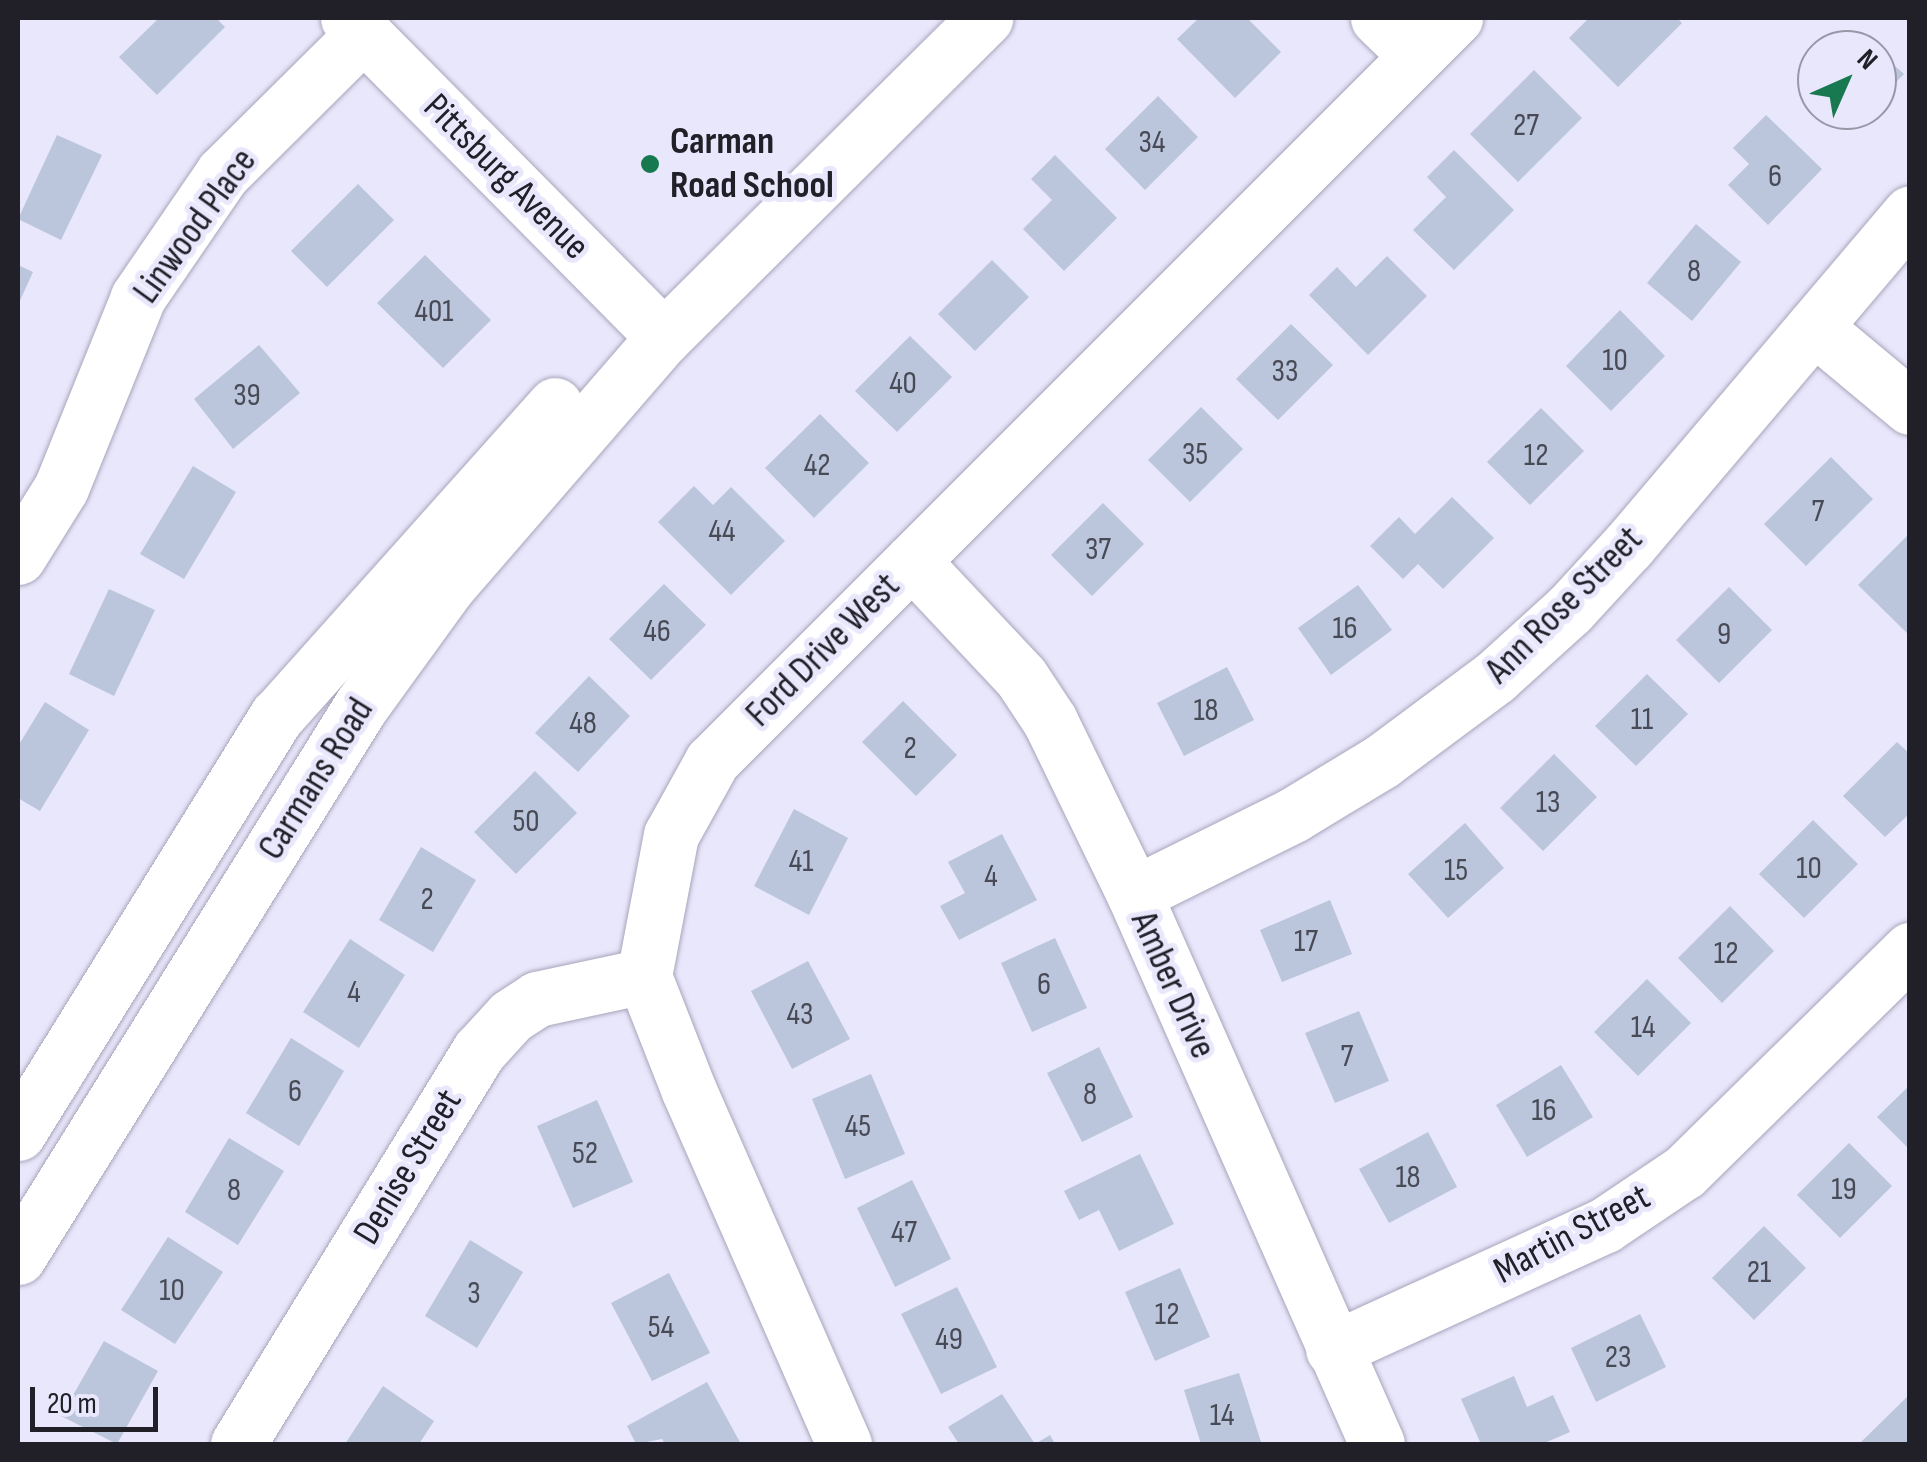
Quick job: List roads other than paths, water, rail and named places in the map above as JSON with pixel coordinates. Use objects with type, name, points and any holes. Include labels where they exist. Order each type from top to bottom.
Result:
[{"type":"street","name":"Carmans Road","points":[[18,1258],[360,706],[448,586],[664,338],[984,18]]},
{"type":"street","points":[[1378,18],[1416,55]]},
{"type":"street","name":"Ford Drive West","points":[[644,976],[671,836],[712,761],[1454,18]]},
{"type":"street","name":"Pittsburg Avenue","points":[[356,26],[664,338]]},
{"type":"street","name":"Linwood Place","points":[[18,557],[60,488],[138,297],[223,173],[356,26]]},
{"type":"street","name":"Ann Rose Street","points":[[1134,894],[1293,814],[1382,762],[1495,678],[1570,609],[1628,546],[1910,214]]},
{"type":"street","points":[[1814,328],[1910,406]]},
{"type":"street","name":"Carmans Road","points":[[18,1133],[277,716],[560,400],[664,338]]},
{"type":"street","name":"Amber Drive","points":[[912,561],[1021,676],[1050,721],[1134,894],[1376,1444]]},
{"type":"street","name":"Martin Street","points":[[1333,1349],[1606,1225],[1684,1172],[1910,950]]},
{"type":"street","points":[[644,976],[689,1091],[844,1444]]},
{"type":"street","name":"Denise Street","points":[[238,1444],[479,1050],[511,1016],[537,999],[644,976]]},
{"type":"place","name":"Carman Road School","points":[[650,164]]}]
